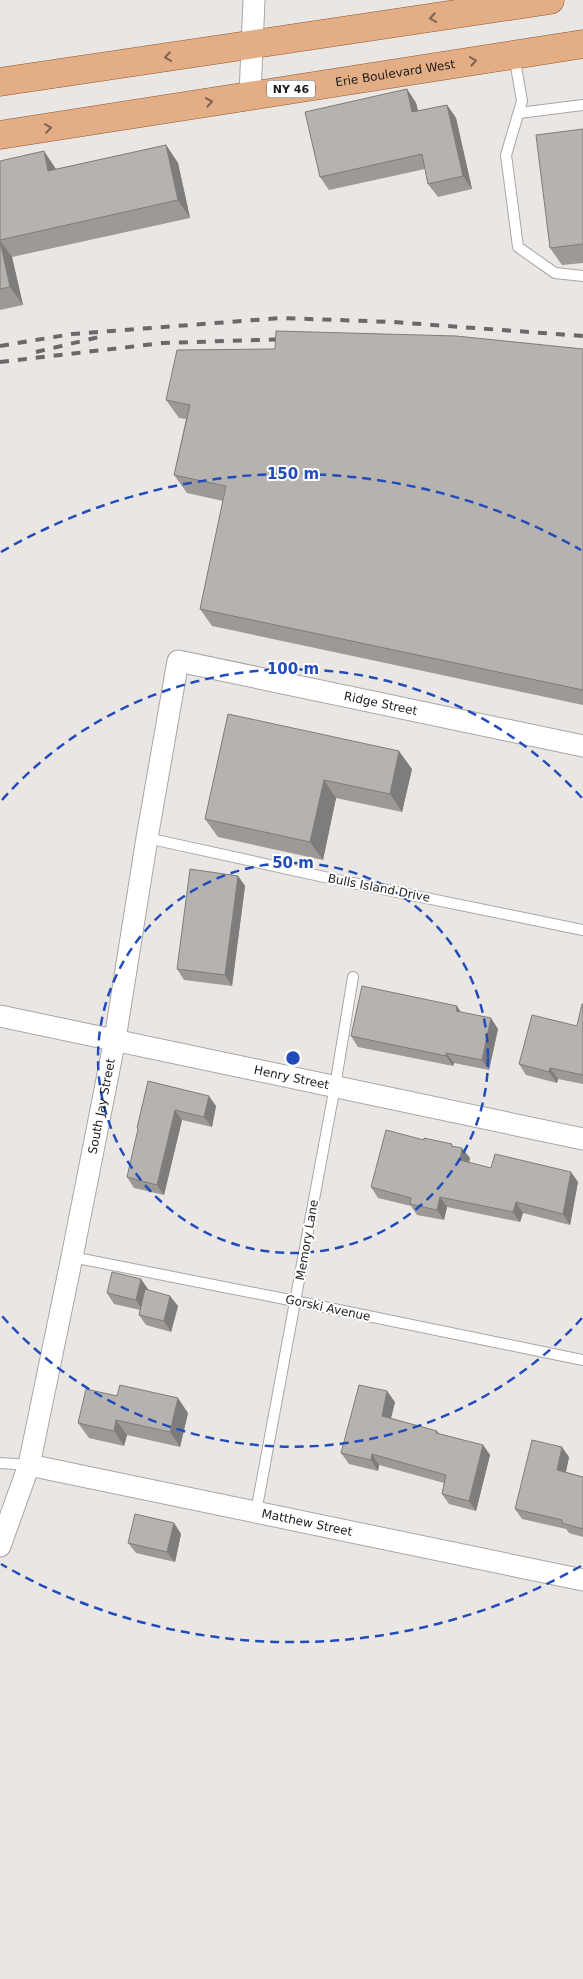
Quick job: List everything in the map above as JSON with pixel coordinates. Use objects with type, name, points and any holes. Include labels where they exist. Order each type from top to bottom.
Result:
[{"type":"main road","points":[[0,82],[550,0]]},
{"type":"main road","name":"Erie Boulevard West","points":[[0,135],[583,44]]},
{"type":"street","points":[[250,95],[254,0]]},
{"type":"street","name":"Ridge Street","points":[[178,661],[583,746]]},
{"type":"street","name":"South Jay Street","points":[[0,1546],[29,1465],[72,1257],[115,1039],[178,661]]},
{"type":"street","name":"Henry Street","points":[[0,1016],[583,1139]]},
{"type":"street","name":"Matthew Street","points":[[29,1465],[583,1580]]},
{"type":"lane","points":[[514,54],[522,101],[506,155],[518,247],[555,273],[583,276]]},
{"type":"lane","points":[[519,113],[583,105]]},
{"type":"lane","name":"Bulls Island Drive","points":[[147,838],[338,880],[583,930]]},
{"type":"lane","name":"Memory Lane","points":[[256,1512],[335,1086],[353,977]]},
{"type":"lane","name":"Gorski Avenue","points":[[72,1257],[583,1360]]},
{"type":"lane","points":[[0,1463],[29,1465]]},
{"type":"building","points":[[407,89],[412,112],[447,105],[463,176],[428,184],[422,154],[320,177],[305,112]]},
{"type":"building","points":[[583,129],[583,244],[550,248],[536,135]]},
{"type":"building","points":[[166,145],[178,200],[0,240],[0,161],[44,151],[48,171]]},
{"type":"building","points":[[0,241],[10,287],[0,289]]},
{"type":"building","points":[[276,331],[456,336],[583,349],[583,690],[200,609],[226,486],[174,475],[190,405],[166,400],[177,350],[275,349]]},
{"type":"building","points":[[228,714],[399,751],[390,794],[324,780],[310,842],[205,819]]},
{"type":"building","points":[[190,869],[238,876],[225,975],[177,969]]},
{"type":"building","points":[[362,986],[457,1006],[456,1011],[491,1018],[482,1060],[446,1053],[446,1056],[351,1036]]},
{"type":"building","points":[[582,1004],[583,1075],[550,1068],[549,1072],[519,1064],[532,1015],[577,1026]]},
{"type":"building","points":[[148,1081],[209,1096],[204,1117],[175,1110],[157,1185],[127,1177]]},
{"type":"building","points":[[386,1130],[424,1140],[424,1138],[452,1144],[451,1146],[462,1148],[460,1160],[491,1168],[495,1154],[571,1172],[563,1214],[516,1202],[513,1212],[440,1197],[437,1210],[410,1204],[411,1198],[371,1187]]},
{"type":"building","points":[[112,1272],[141,1279],[136,1300],[107,1293]]},
{"type":"building","points":[[145,1289],[170,1296],[164,1321],[139,1315]]},
{"type":"building","points":[[120,1385],[178,1398],[170,1432],[116,1420],[114,1431],[78,1423],[86,1389],[117,1396]]},
{"type":"building","points":[[359,1385],[387,1391],[382,1416],[483,1445],[469,1501],[442,1494],[446,1475],[372,1454],[371,1460],[341,1453]]},
{"type":"building","points":[[532,1440],[562,1447],[557,1470],[583,1477],[583,1529],[562,1523],[562,1520],[515,1509]]},
{"type":"building","points":[[135,1514],[174,1523],[167,1552],[128,1543]]},
{"type":"railway","points":[[0,346],[72,334],[281,318],[393,322],[583,336]]},
{"type":"railway","points":[[36,352],[99,337]]},
{"type":"railway","points":[[0,362],[163,343],[289,339]]}]
